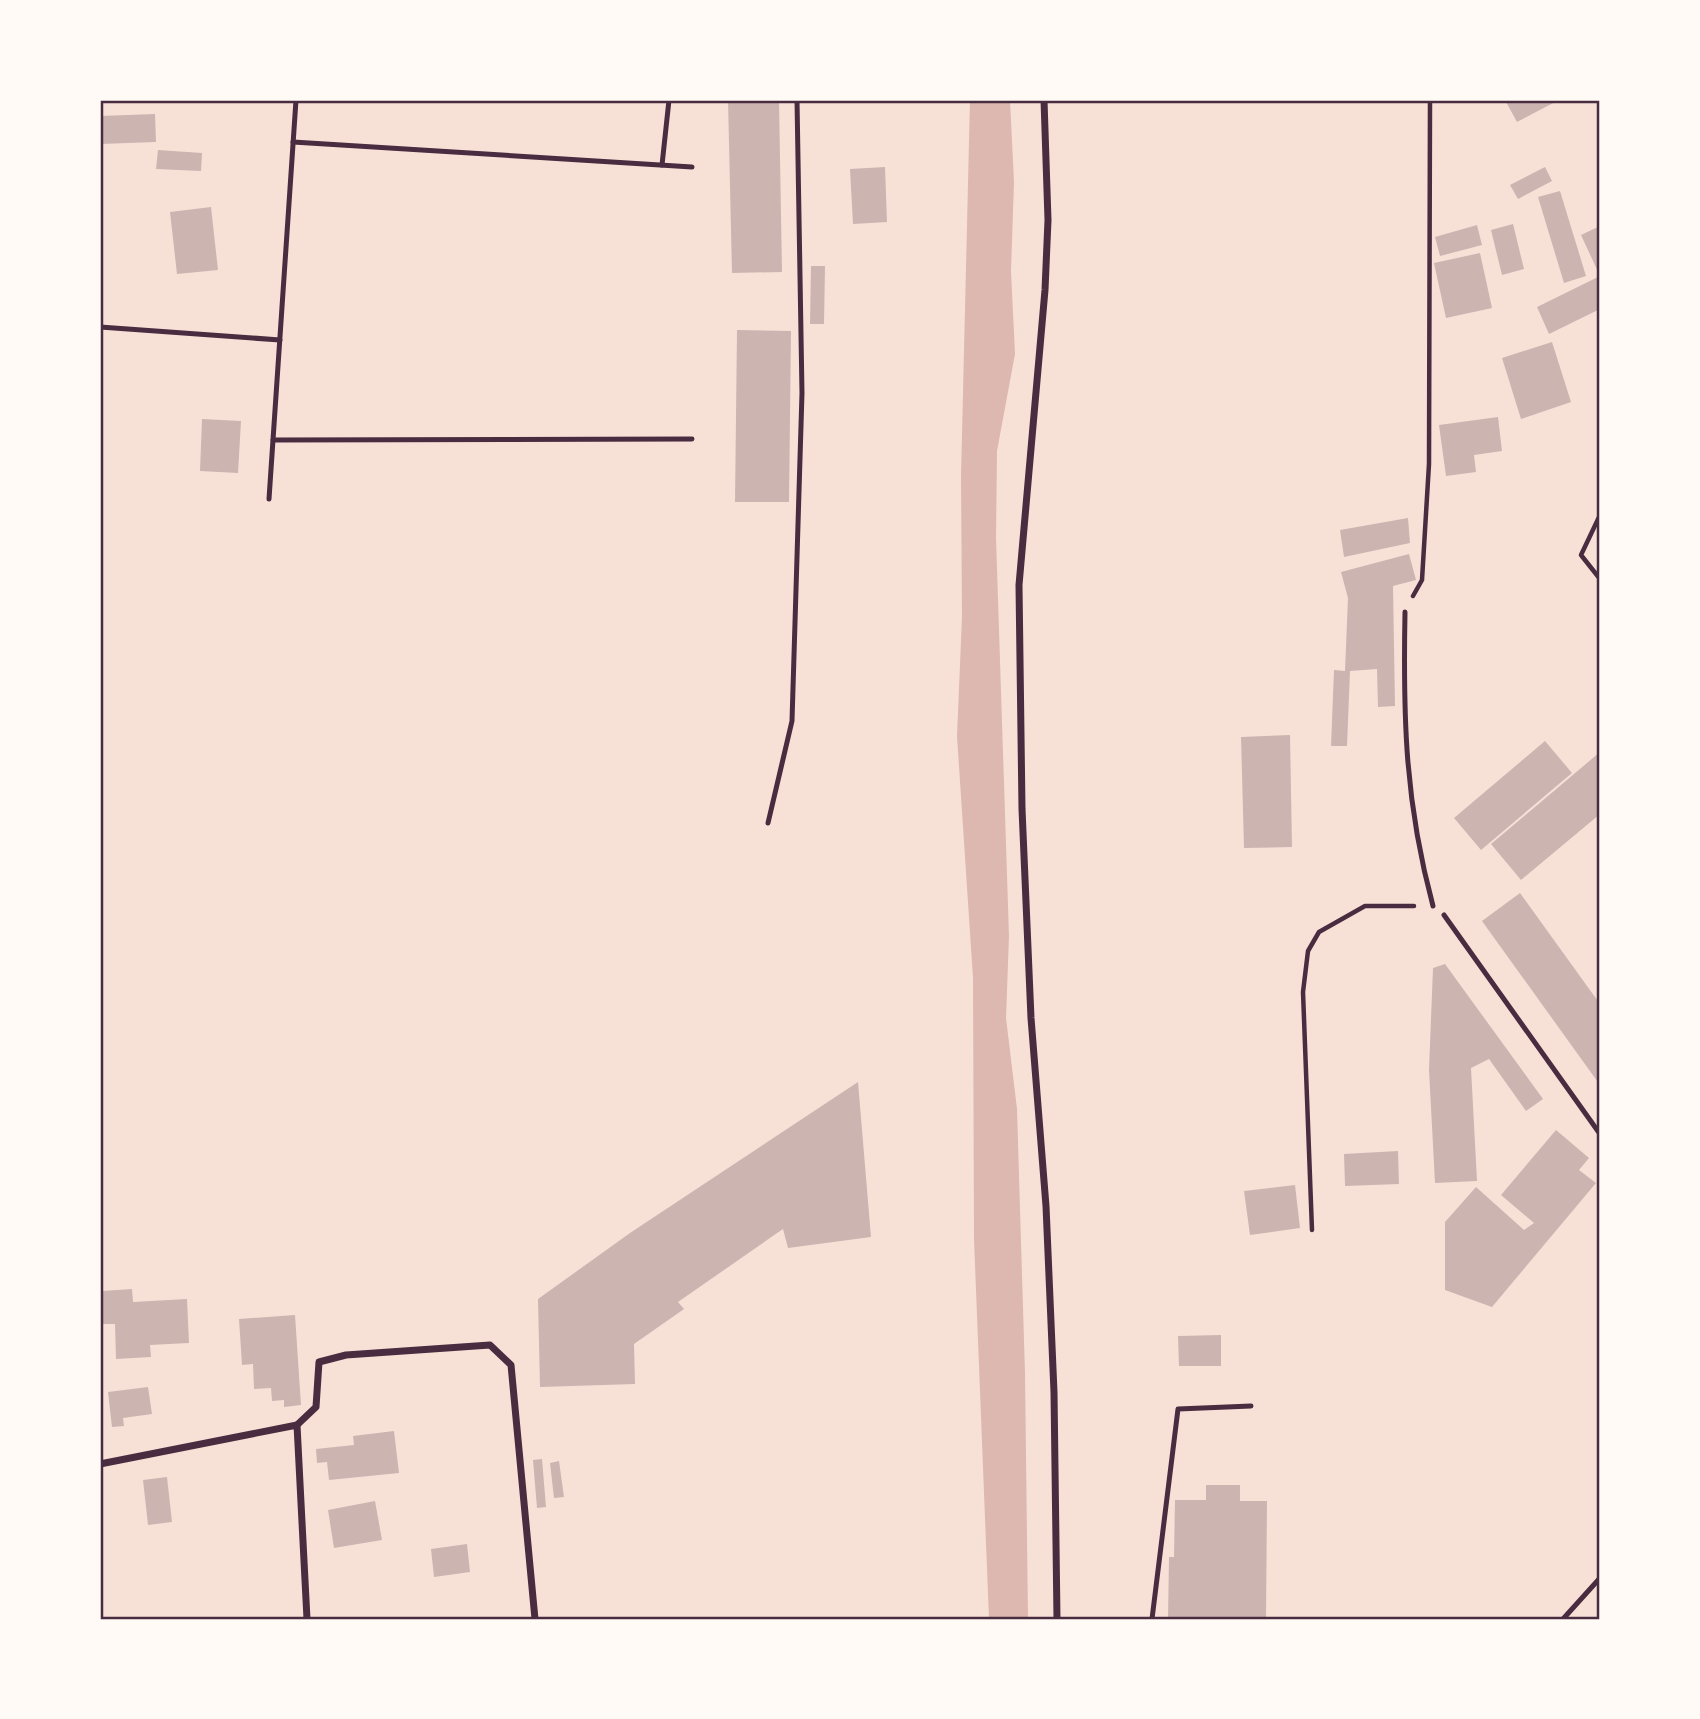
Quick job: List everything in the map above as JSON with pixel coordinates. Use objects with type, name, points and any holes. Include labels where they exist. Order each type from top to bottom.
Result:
[{"type":"street","points":[[1044,100],[1048,220],[1045,290],[1019,585],[1021,809],[1054,1392],[1057,1619]]},
{"type":"street","points":[[100,1464],[297,1424],[316,1407],[319,1362],[346,1355],[490,1345],[511,1365],[535,1619]]},
{"type":"street","points":[[297,1424],[307,1619]]},
{"type":"lane","points":[[269,499],[296,100]]},
{"type":"lane","points":[[663,165],[669,100]]},
{"type":"lane","points":[[768,823],[792,721],[796,637],[802,393],[797,100]]},
{"type":"lane","points":[[293,142],[692,167]]},
{"type":"lane","points":[[100,327],[280,340]]},
{"type":"lane","points":[[273,440],[692,439]]},
{"type":"lane","points":[[1405,612],[1403,715],[1408,788],[1433,906]]},
{"type":"lane","points":[[1444,915],[1600,1134]]},
{"type":"lane","points":[[1152,1619],[1178,1409],[1251,1406]]},
{"type":"lane","points":[[1563,1619],[1600,1578]]},
{"type":"path","points":[[1405,612],[1422,580],[1426,540],[1430,100]]},
{"type":"path","points":[[1600,515],[1581,555],[1600,579]]},
{"type":"path","points":[[1312,1230],[1303,992],[1308,951],[1319,932],[1365,906],[1433,906]]},
{"type":"shaded area","points":[[970,100],[1010,100],[1014,182],[1011,271],[1015,354],[997,451],[996,538],[1009,936],[1006,1018],[1017,1109],[1025,1374],[1028,1619],[989,1619],[974,1239],[973,978],[957,736],[962,617],[961,476]]},
{"type":"building","points":[[728,100],[779,100],[782,272],[732,273]]},
{"type":"building","points":[[1505,100],[1559,100],[1517,122]]},
{"type":"building","points":[[155,114],[156,142],[100,144],[100,116]]},
{"type":"building","points":[[158,150],[202,153],[201,171],[156,169]]},
{"type":"building","points":[[885,167],[887,222],[853,224],[850,169]]},
{"type":"building","points":[[1545,167],[1552,181],[1518,199],[1510,185]]},
{"type":"building","points":[[1560,191],[1586,276],[1564,283],[1538,197]]},
{"type":"building","points":[[211,207],[218,270],[177,274],[170,212]]},
{"type":"building","points":[[1513,224],[1524,269],[1502,275],[1491,230]]},
{"type":"building","points":[[1477,225],[1482,245],[1440,256],[1435,237]]},
{"type":"building","points":[[1600,226],[1600,276],[1581,235]]},
{"type":"building","points":[[1480,253],[1492,308],[1446,318],[1434,263]]},
{"type":"building","points":[[811,266],[825,266],[824,324],[810,324]]},
{"type":"building","points":[[1600,276],[1600,309],[1549,334],[1537,307]]},
{"type":"building","points":[[737,330],[791,331],[789,502],[735,502]]},
{"type":"building","points":[[1552,342],[1571,402],[1521,419],[1502,358]]},
{"type":"building","points":[[1498,417],[1502,451],[1474,455],[1476,472],[1446,476],[1439,425]]},
{"type":"building","points":[[202,419],[241,421],[238,473],[200,471]]},
{"type":"building","points":[[1408,518],[1410,543],[1344,557],[1340,530]]},
{"type":"building","points":[[1409,554],[1416,580],[1393,586],[1395,706],[1378,707],[1377,669],[1350,671],[1347,746],[1331,746],[1334,670],[1345,671],[1348,598],[1341,572]]},
{"type":"building","points":[[1290,735],[1292,847],[1244,848],[1241,737]]},
{"type":"building","points":[[1545,741],[1572,773],[1481,850],[1454,818]]},
{"type":"building","points":[[1600,752],[1600,814],[1521,880],[1491,844]]},
{"type":"building","points":[[1520,893],[1600,1004],[1600,1085],[1482,921]]},
{"type":"building","points":[[1445,964],[1543,1099],[1526,1111],[1489,1059],[1471,1068],[1477,1181],[1435,1183],[1429,1070],[1433,968]]},
{"type":"building","points":[[858,1082],[871,1237],[788,1248],[783,1229],[678,1302],[684,1309],[634,1344],[635,1384],[540,1387],[538,1299],[630,1233]]},
{"type":"building","points":[[1556,1130],[1589,1158],[1579,1170],[1596,1183],[1492,1307],[1445,1290],[1445,1222],[1476,1187],[1524,1230],[1534,1223],[1501,1195]]},
{"type":"building","points":[[1398,1151],[1399,1184],[1345,1186],[1344,1154]]},
{"type":"building","points":[[1295,1185],[1300,1228],[1250,1235],[1244,1191]]},
{"type":"building","points":[[132,1289],[133,1302],[187,1299],[189,1343],[150,1345],[151,1357],[116,1359],[115,1324],[103,1324],[102,1291]]},
{"type":"building","points":[[295,1315],[301,1405],[284,1407],[284,1400],[272,1401],[271,1388],[254,1389],[253,1364],[242,1365],[239,1319]]},
{"type":"building","points":[[1221,1335],[1221,1366],[1179,1366],[1178,1336]]},
{"type":"building","points":[[148,1387],[152,1414],[123,1418],[124,1426],[112,1427],[108,1392]]},
{"type":"building","points":[[394,1431],[399,1473],[329,1480],[327,1462],[317,1463],[316,1449],[354,1445],[353,1436]]},
{"type":"building","points":[[542,1459],[546,1507],[537,1508],[533,1460]]},
{"type":"building","points":[[559,1461],[564,1497],[554,1498],[550,1463]]},
{"type":"building","points":[[167,1477],[172,1522],[148,1525],[143,1480]]},
{"type":"building","points":[[1206,1485],[1240,1485],[1240,1501],[1267,1501],[1266,1619],[1168,1619],[1169,1557],[1174,1557],[1175,1500],[1206,1500]]},
{"type":"building","points":[[375,1501],[382,1540],[334,1548],[328,1510]]},
{"type":"building","points":[[467,1544],[470,1572],[434,1577],[431,1549]]}]
